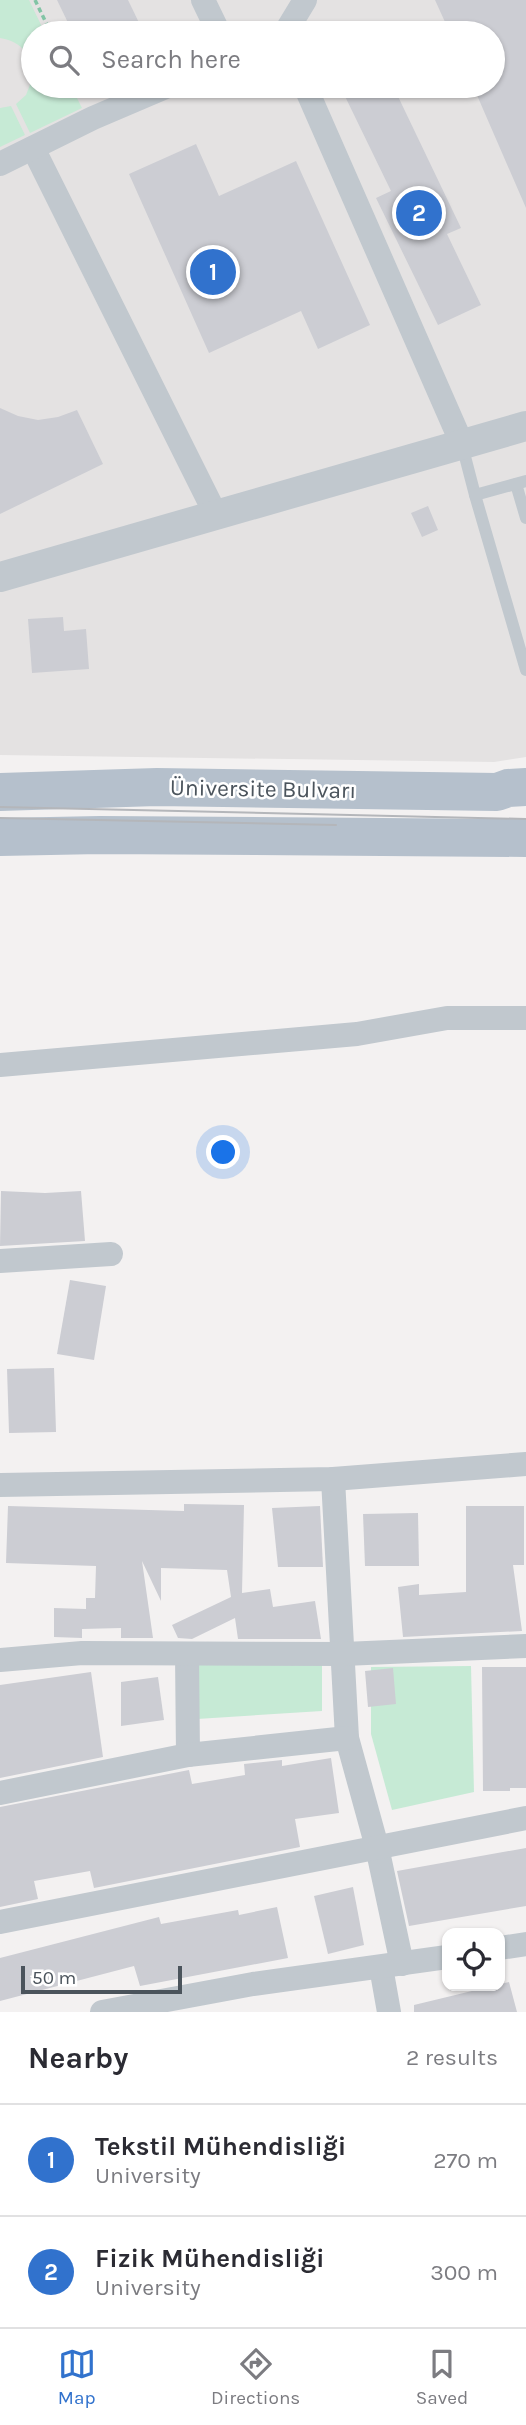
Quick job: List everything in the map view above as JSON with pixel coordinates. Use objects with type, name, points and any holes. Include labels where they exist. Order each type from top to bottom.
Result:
[{"type":"main road","name":"Üniversite Bulvarı","points":[[0,792],[157,787],[497,792],[520,786]]},
{"type":"main road","name":"Üniversite Bulvarı","points":[[0,838],[100,835],[526,838]]},
{"type":"street","points":[[203,0],[213,21]]},
{"type":"street","points":[[292,21],[305,0]]},
{"type":"street","points":[[0,164],[140,98]]},
{"type":"street","points":[[310,98],[462,444]]},
{"type":"street","points":[[33,148],[216,515]]},
{"type":"street","points":[[0,577],[526,426]]},
{"type":"street","points":[[0,1065],[357,1034],[447,1018],[526,1018]]},
{"type":"street","points":[[0,1261],[111,1254]]},
{"type":"street","points":[[0,1485],[333,1479],[526,1464]]},
{"type":"street","points":[[333,1479],[347,1738],[377,1847],[391,1965],[389,2012]]},
{"type":"street","points":[[0,1660],[82,1653],[344,1654],[526,1646]]},
{"type":"street","points":[[187,1654],[188,1755]]},
{"type":"street","points":[[0,1793],[188,1755],[347,1738]]},
{"type":"street","points":[[0,1922],[526,1818]]},
{"type":"street","points":[[505,1947],[526,1944]]},
{"type":"street","points":[[102,2012],[253,1984],[442,1958]]},
{"type":"lane","points":[[462,444],[526,670]]},
{"type":"lane","points":[[475,495],[521,483],[526,517]]},
{"type":"path","points":[[35,0],[45,21]]},
{"type":"shaded area","points":[[0,0],[526,0],[526,757],[494,762],[0,755]]},
{"type":"green space","points":[[0,0],[29,0],[39,21],[21,21],[21,47],[0,38]]},
{"type":"green space","points":[[23,98],[77,98],[82,108],[30,133],[16,104]]},
{"type":"green space","points":[[11,106],[25,135],[0,147],[0,108]]},
{"type":"green space","points":[[198,1661],[322,1662],[322,1711],[197,1719]]},
{"type":"green space","points":[[471,1666],[474,1792],[392,1810],[371,1734],[371,1667]]},
{"type":"building","points":[[57,0],[128,0],[138,21],[67,21]]},
{"type":"building","points":[[435,0],[526,0],[526,208],[478,98],[505,98],[505,21],[445,21]]},
{"type":"building","points":[[346,98],[399,98],[461,228],[447,234],[481,305],[438,325],[376,198],[391,191]]},
{"type":"building","points":[[196,144],[219,196],[296,161],[370,325],[318,349],[301,311],[209,353],[129,174]]},
{"type":"building","points":[[0,408],[18,416],[38,420],[77,410],[103,464],[0,514]]},
{"type":"building","points":[[428,506],[438,530],[422,537],[411,513]]},
{"type":"building","points":[[63,617],[64,631],[86,629],[89,669],[32,673],[28,619]]},
{"type":"building","points":[[1,1191],[81,1191],[85,1241],[0,1246]]},
{"type":"building","points":[[70,1280],[106,1286],[94,1360],[57,1354]]},
{"type":"building","points":[[54,1368],[56,1432],[9,1433],[7,1369]]},
{"type":"building","points":[[184,1504],[244,1505],[242,1593],[270,1589],[273,1607],[315,1601],[321,1639],[238,1639],[235,1618],[192,1639],[178,1638],[172,1625],[231,1597],[227,1570],[161,1568],[161,1601],[142,1561],[153,1638],[121,1638],[121,1628],[82,1629],[82,1638],[54,1637],[54,1608],[86,1609],[86,1598],[95,1598],[96,1566],[6,1563],[8,1506],[184,1511]]},
{"type":"building","points":[[320,1506],[323,1567],[278,1567],[272,1508]]},
{"type":"building","points":[[466,1506],[524,1506],[524,1565],[513,1565],[522,1631],[403,1637],[398,1587],[419,1584],[419,1595],[466,1592]]},
{"type":"building","points":[[418,1513],[419,1566],[365,1566],[363,1514]]},
{"type":"building","points":[[482,1667],[526,1667],[526,1788],[483,1791]]},
{"type":"building","points":[[393,1668],[396,1704],[368,1707],[365,1671]]},
{"type":"building","points":[[91,1672],[103,1757],[0,1778],[0,1685]]},
{"type":"building","points":[[158,1677],[164,1720],[121,1726],[121,1682]]},
{"type":"building","points":[[331,1758],[339,1813],[295,1819],[300,1847],[94,1888],[90,1871],[34,1881],[38,1899],[0,1907],[0,1807],[189,1770],[192,1784],[245,1775],[244,1764],[282,1760],[282,1766]]},
{"type":"building","points":[[526,1848],[526,1906],[409,1926],[397,1871]]},
{"type":"building","points":[[353,1887],[364,1945],[328,1954],[314,1896]]},
{"type":"building","points":[[277,1907],[288,1958],[140,1986],[134,1966],[0,2001],[0,1958],[159,1917],[161,1924],[238,1910],[239,1915]]},
{"type":"building","points":[[509,1982],[517,2012],[414,2012],[414,2005],[472,1991],[505,1991],[505,1983]]},
{"type":"tram line","points":[[0,807],[526,819]]},
{"type":"tram line","points":[[0,818],[336,825]]},
{"type":"place","name":"Fizik Mühendisliği","points":[[419,213]]},
{"type":"place","name":"Tekstil Mühendisliği","points":[[213,272]]}]
